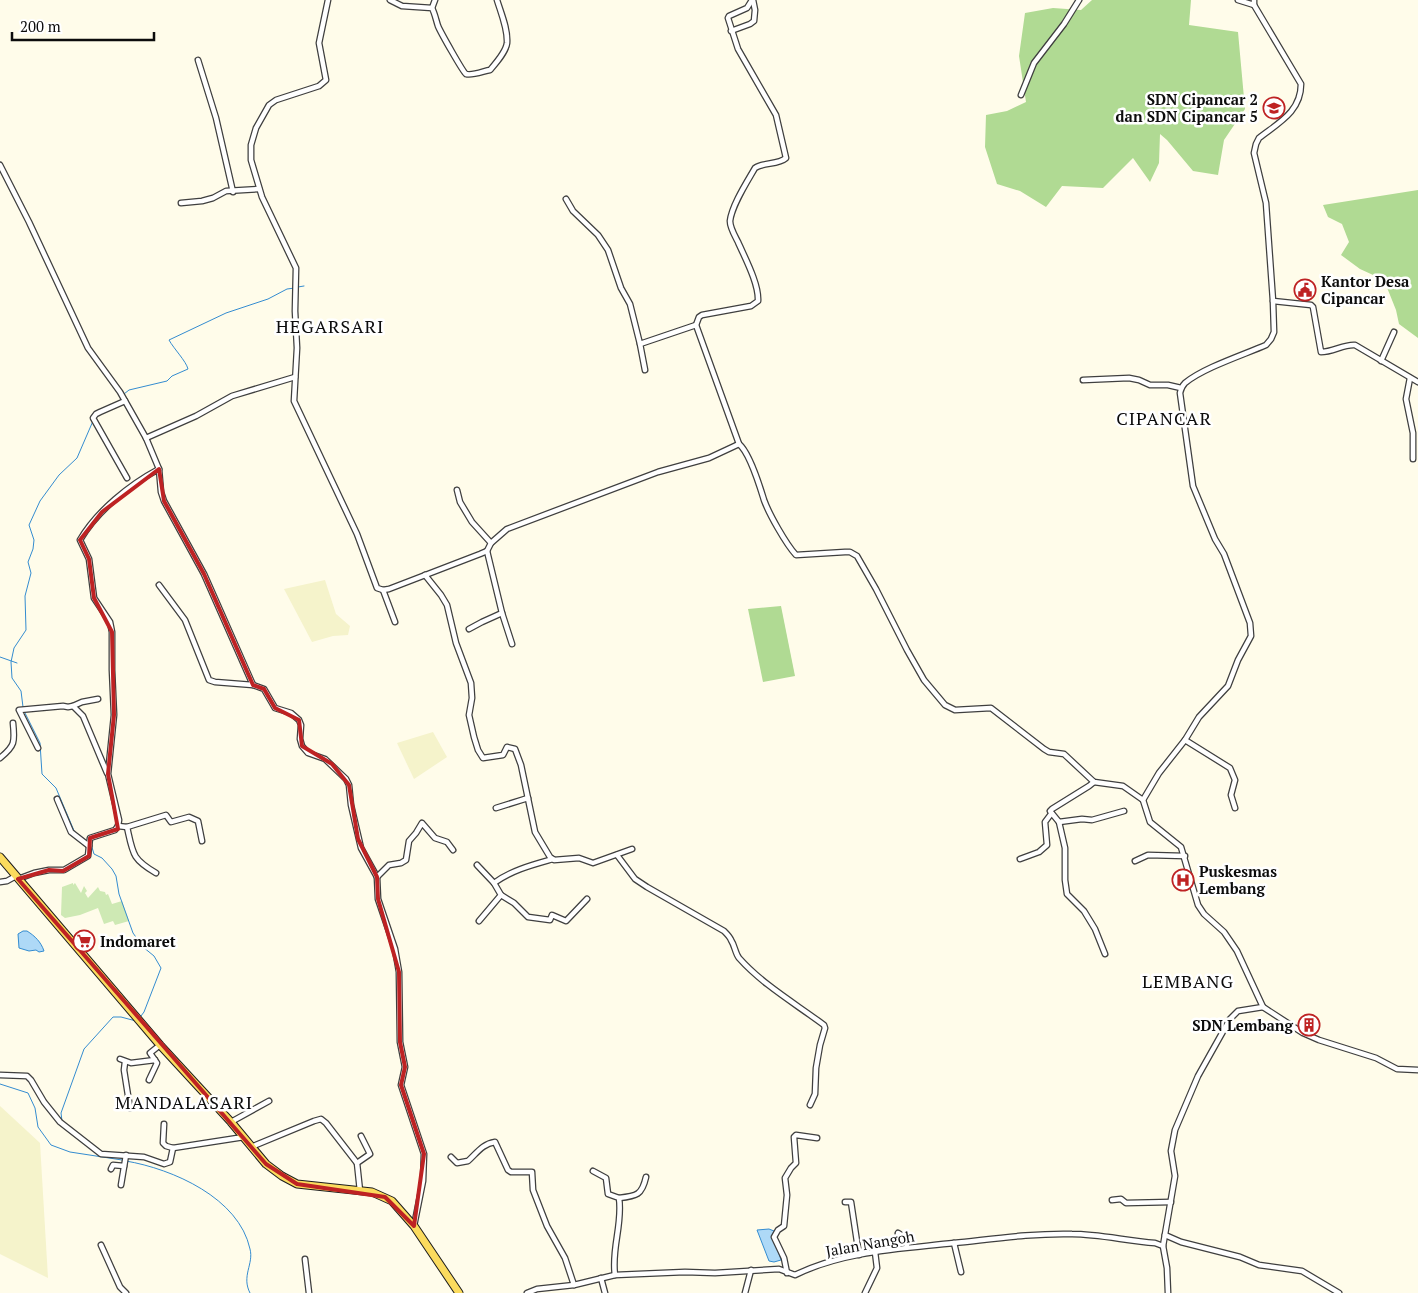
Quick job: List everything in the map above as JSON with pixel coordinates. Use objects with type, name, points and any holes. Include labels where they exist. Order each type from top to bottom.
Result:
[{"type":"main road","points":[[0,857],[160,1045],[231,1122],[266,1164],[291,1182],[301,1185],[372,1192],[392,1201],[414,1226],[459,1293]]},
{"type":"street","points":[[328,0],[319,43],[326,80],[319,86],[276,100],[269,105],[256,128],[251,145],[251,160],[259,189],[296,268],[294,401],[356,534],[377,588],[383,590],[486,551],[491,542],[507,529],[658,472],[709,458],[739,444]]},
{"type":"street","points":[[390,0],[402,6],[432,8]]},
{"type":"street","points":[[435,0],[432,8],[437,24],[446,43],[466,74],[490,70],[505,49],[507,43],[503,18],[497,0]]},
{"type":"street","points":[[731,31],[754,21],[755,10],[753,0]]},
{"type":"street","points":[[753,0],[747,8],[728,17],[738,49],[776,116],[786,158],[783,161],[759,165],[755,168],[738,199],[731,218],[732,228],[751,274],[758,301],[751,306],[702,315],[699,317],[696,325],[739,444],[743,447],[759,482],[768,508],[794,553],[800,555],[850,552],[857,556],[924,680],[945,705],[955,710],[991,708],[1044,749],[1049,752],[1064,754],[1094,782],[1123,786],[1143,800],[1150,822],[1179,844],[1198,905],[1204,914],[1224,932],[1237,951],[1264,1007],[1303,1033],[1319,1040],[1376,1058],[1397,1069],[1418,1070]]},
{"type":"street","points":[[1021,94],[1034,63],[1064,24],[1079,0]]},
{"type":"street","points":[[1143,800],[1159,773],[1185,740],[1204,710],[1228,686],[1238,660],[1252,636],[1250,624],[1224,554],[1214,539],[1193,486],[1181,388],[1197,375],[1266,345],[1274,332],[1266,203],[1254,153],[1259,138],[1292,112],[1297,105],[1301,84],[1254,2],[1238,0]]},
{"type":"street","points":[[198,60],[215,116],[233,192]]},
{"type":"street","points":[[0,165],[88,348],[120,392],[146,438],[160,469],[164,501],[204,574],[253,685]]},
{"type":"street","points":[[181,203],[202,201],[213,198],[222,192],[259,189]]},
{"type":"street","points":[[566,199],[573,211],[598,235],[608,250],[621,288],[630,304],[645,370]]},
{"type":"street","points":[[1273,301],[1311,305],[1313,307],[1321,352],[1352,344],[1418,382]]},
{"type":"street","points":[[640,344],[696,325]]},
{"type":"street","points":[[1381,361],[1394,332]]},
{"type":"street","points":[[146,438],[196,416],[232,396],[295,377]]},
{"type":"street","points":[[1083,380],[1129,378],[1150,385],[1168,385],[1181,388]]},
{"type":"street","points":[[1410,378],[1406,399],[1413,433],[1413,458]]},
{"type":"street","points":[[125,401],[96,414],[93,418],[127,478]]},
{"type":"street","points":[[108,774],[114,715],[112,632],[110,622],[94,598],[89,559],[80,540],[102,512],[130,487],[160,469]]},
{"type":"street","points":[[457,490],[460,502],[476,527],[491,542]]},
{"type":"street","points":[[486,551],[512,644]]},
{"type":"street","points":[[425,575],[447,605],[456,643],[471,683],[472,698],[469,715],[478,750],[483,758],[503,755],[507,747],[515,749],[521,765],[535,832],[542,847],[553,859]]},
{"type":"street","points":[[159,585],[185,620],[210,680],[253,685],[264,689],[275,708],[291,714],[299,720],[301,725],[300,739],[302,746],[308,753],[325,759],[350,785],[351,805],[361,848],[377,877],[378,899],[395,949],[399,972],[400,1042],[405,1066],[401,1085],[424,1154],[423,1181],[414,1226]]},
{"type":"street","points":[[383,590],[395,622]]},
{"type":"street","points":[[469,629],[502,613]]},
{"type":"street","points":[[38,748],[20,713],[22,710],[63,706],[68,708],[84,701],[98,699]]},
{"type":"street","points":[[73,706],[83,716],[101,762],[108,774],[118,812],[118,826],[115,830],[89,843]]},
{"type":"street","points":[[0,758],[12,747],[15,741],[13,723]]},
{"type":"street","points":[[1185,740],[1230,768],[1236,780],[1231,795],[1235,808]]},
{"type":"street","points":[[1020,859],[1038,852],[1047,845],[1044,822],[1051,814],[1052,809],[1094,782]]},
{"type":"street","points":[[496,808],[528,798]]},
{"type":"street","points":[[57,799],[71,832],[89,843]]},
{"type":"street","points":[[1059,822],[1082,819],[1092,820],[1124,812]]},
{"type":"street","points":[[1051,814],[1059,822],[1065,848],[1067,894],[1084,911],[1095,929],[1105,954]]},
{"type":"street","points":[[118,826],[127,827],[166,815],[171,822],[189,817],[198,821],[202,841]]},
{"type":"street","points":[[377,877],[389,865],[406,860],[409,841],[422,823],[435,838],[447,842],[454,850]]},
{"type":"street","points":[[127,827],[134,856],[141,864],[156,874]]},
{"type":"street","points":[[0,882],[49,870],[64,870],[88,856],[89,843]]},
{"type":"street","points":[[494,884],[505,876],[526,866],[553,859],[578,858],[593,863],[632,849]]},
{"type":"street","points":[[617,855],[635,879],[724,931],[731,939],[737,956],[754,974],[792,1004],[824,1025],[826,1028],[816,1068],[815,1094],[810,1105]]},
{"type":"street","points":[[1135,861],[1148,855],[1184,856]]},
{"type":"street","points":[[477,865],[501,895],[514,903],[528,917],[550,920],[552,915],[566,921],[587,899]]},
{"type":"street","points":[[479,921],[501,895]]},
{"type":"street","points":[[1168,1293],[1168,1268],[1163,1246],[1174,1186],[1172,1143],[1175,1130],[1198,1076],[1230,1019],[1238,1011],[1264,1007]]},
{"type":"street","points":[[149,1080],[157,1063],[150,1053],[160,1045]]},
{"type":"street","points":[[120,1059],[125,1062],[155,1060]]},
{"type":"street","points":[[125,1062],[124,1070],[130,1108]]},
{"type":"street","points":[[0,1075],[26,1076],[31,1080],[44,1102],[60,1122],[97,1151],[107,1155],[144,1157],[166,1164],[170,1162],[173,1148]]},
{"type":"street","points":[[231,1122],[269,1101]]},
{"type":"street","points":[[251,1147],[314,1120],[321,1119],[326,1122],[357,1164],[360,1191]]},
{"type":"street","points":[[164,1124],[163,1143],[173,1148],[244,1137]]},
{"type":"street","points":[[787,1273],[784,1258],[774,1237],[778,1230],[784,1226],[787,1195],[785,1178],[796,1161],[794,1137],[796,1135],[817,1138]]},
{"type":"street","points":[[357,1164],[369,1156],[362,1136]]},
{"type":"street","points":[[450,1157],[457,1163],[468,1161],[484,1145],[495,1142],[508,1170],[511,1172],[532,1172],[533,1190],[547,1226],[565,1258],[574,1285]]},
{"type":"street","points":[[121,1185],[126,1157]]},
{"type":"street","points":[[111,1169],[113,1165],[124,1165]]},
{"type":"street","points":[[592,1171],[606,1178],[608,1194],[619,1198],[640,1193],[643,1190],[646,1177]]},
{"type":"street","points":[[615,1276],[614,1251],[621,1210],[619,1198]]},
{"type":"street","points":[[1112,1200],[1121,1199],[1126,1203],[1171,1202]]},
{"type":"street","points":[[845,1202],[851,1202],[859,1255]]},
{"type":"street","points":[[898,1232],[906,1238],[907,1247]]},
{"type":"street","name":"Jalan Nangoh","points":[[527,1293],[537,1289],[574,1285],[601,1278],[674,1272],[715,1273],[779,1269],[795,1275],[814,1265],[875,1252],[996,1238],[1071,1234],[1155,1242],[1163,1246]]},
{"type":"street","points":[[1165,1235],[1181,1242],[1240,1257],[1260,1265],[1302,1271],[1339,1293]]},
{"type":"street","points":[[954,1243],[961,1272]]},
{"type":"street","points":[[101,1245],[120,1288],[126,1293]]},
{"type":"street","points":[[865,1293],[877,1268],[875,1252]]},
{"type":"street","points":[[305,1259],[309,1293]]},
{"type":"street","points":[[745,1293],[751,1270]]},
{"type":"street","points":[[601,1278],[605,1293]]},
{"type":"street","points":[[117,1293],[120,1288]]},
{"type":"highlighted area","points":[[159,469],[164,501],[204,574],[253,685],[264,689],[275,708],[299,720],[302,746],[332,764],[349,785],[358,839],[377,877],[378,899],[399,972],[400,1042],[405,1067],[401,1085],[424,1154],[414,1226],[385,1197],[297,1184],[266,1164],[18,879],[49,870],[63,871],[89,856],[90,838],[118,829],[108,774],[114,715],[112,632],[94,598],[89,559],[80,540],[102,512]]},
{"type":"shaded area","points":[[325,580],[336,614],[350,626],[348,635],[333,636],[312,642],[284,589]]},
{"type":"shaded area","points":[[433,732],[447,757],[414,779],[397,743]]},
{"type":"shaded area","points":[[0,1106],[40,1143],[48,1278],[0,1254]]},
{"type":"green space","points":[[1092,0],[1191,0],[1189,25],[1238,32],[1245,109],[1224,140],[1218,175],[1193,171],[1160,134],[1159,163],[1150,182],[1133,158],[1103,188],[1062,186],[1046,207],[1020,191],[997,184],[985,147],[986,115],[1007,111],[1026,102],[1019,56],[1025,13],[1053,8],[1081,10]]},
{"type":"green space","points":[[1418,190],[1418,338],[1399,324],[1396,310],[1384,280],[1360,269],[1341,255],[1349,242],[1342,224],[1328,217],[1323,205]]},
{"type":"green space","points":[[781,606],[795,676],[763,682],[748,609]]},
{"type":"green space","points":[[73,883],[73,885],[75,883],[81,893],[84,886],[88,898],[98,887],[100,891],[105,892],[106,895],[108,894],[112,904],[122,901],[129,921],[115,925],[113,921],[104,924],[98,908],[65,918],[61,915],[62,887]]},
{"type":"water","points":[[27,931],[35,937],[44,951],[29,951],[19,948],[18,934]]},
{"type":"water","points":[[769,1229],[774,1231],[772,1238],[781,1260],[774,1262],[769,1261],[757,1230]]},
{"type":"waterway","points":[[298,287],[304,286]]},
{"type":"waterway","points":[[124,394],[129,390],[167,381],[172,376],[188,369],[169,340],[226,313],[268,299],[287,289],[295,288]]},
{"type":"waterway","points":[[23,707],[21,691],[12,678],[11,662],[14,648],[26,630],[25,596],[31,573],[28,562],[34,540],[29,525],[40,501],[59,475],[77,458],[93,421]]},
{"type":"waterway","points":[[0,657],[17,663]]},
{"type":"waterway","points":[[24,711],[40,743],[42,774],[56,788],[75,833],[88,842]]},
{"type":"waterway","points":[[91,844],[94,854],[102,858],[116,876],[119,894],[133,933],[143,947],[154,956],[161,968],[141,1016]]},
{"type":"waterway","points":[[62,1121],[61,1113],[84,1049],[113,1017],[136,1021]]},
{"type":"waterway","points":[[0,1084],[28,1093],[35,1108],[38,1127],[51,1145],[70,1152],[122,1160]]},
{"type":"waterway","points":[[126,1161],[164,1171],[183,1179],[202,1189],[233,1215],[243,1231],[250,1249],[251,1254],[247,1276],[250,1293]]},
{"type":"place","name":"SDN Cipancar 2 dan SDN Cipancar 5","points":[[1274,108]]},
{"type":"place","name":"Kantor Desa Cipancar","points":[[1305,290]]},
{"type":"place","name":"Puskesmas Lembang","points":[[1183,880]]},
{"type":"place","name":"Indomaret","points":[[84,941]]},
{"type":"place","name":"SDN Lembang","points":[[1309,1025]]},
{"type":"district","name":"HEGARSARI","points":[[330,326]]},
{"type":"district","name":"CIPANCAR","points":[[1164,418]]},
{"type":"district","name":"LEMBANG","points":[[1188,981]]},
{"type":"district","name":"MANDALASARI","points":[[184,1102]]}]
